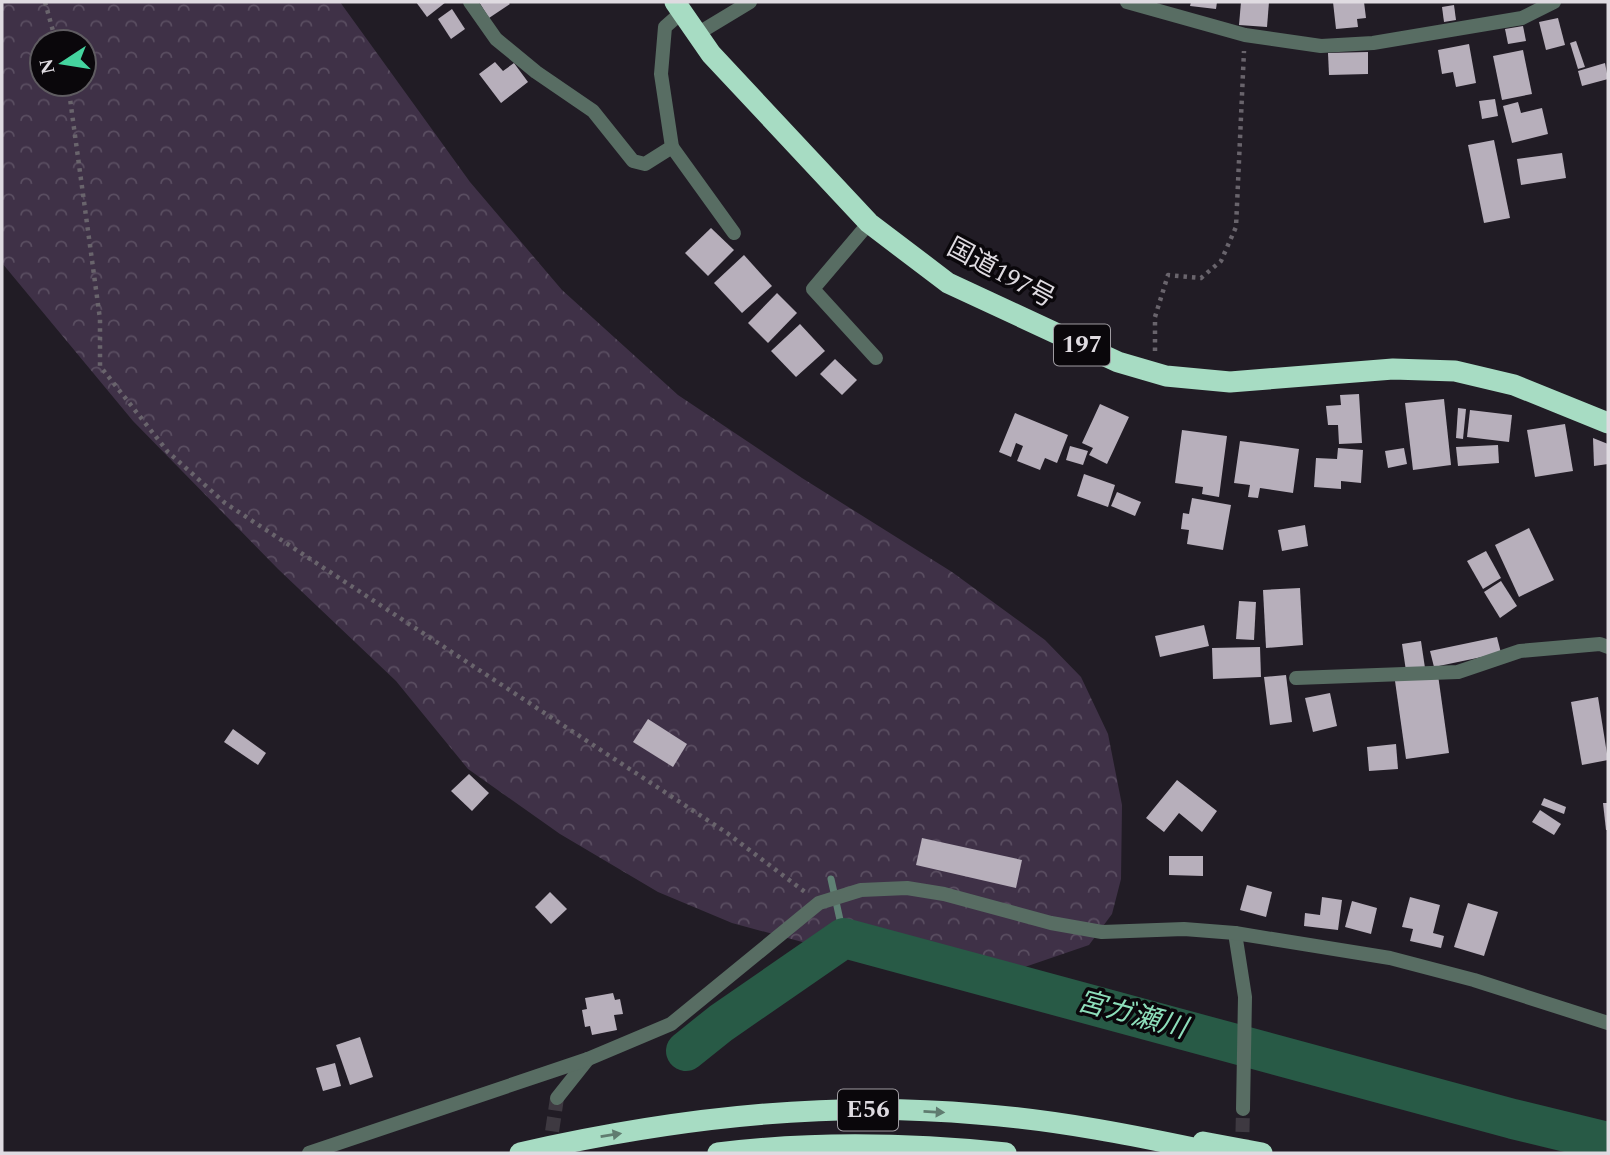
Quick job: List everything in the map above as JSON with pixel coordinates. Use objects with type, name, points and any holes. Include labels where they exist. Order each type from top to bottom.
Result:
[{"type":"highway","name":"国道197号","points":[[678,7],[710,54],[869,223],[948,283],[1118,362],[1166,376],[1230,382],[1393,369],[1455,371],[1514,385],[1608,422]]},
{"type":"highway","name":"E56","points":[[520,1153],[567,1142],[682,1123],[760,1114],[838,1110],[976,1114],[1090,1127],[1217,1153]]},
{"type":"highway","points":[[1090,1127],[1215,1143],[1262,1153]]},
{"type":"highway","name":"E56","points":[[718,1153],[764,1147],[838,1143],[1006,1153]]},
{"type":"street","points":[[470,2],[496,39],[536,72],[593,111],[633,161],[645,164],[672,148]]},
{"type":"street","points":[[697,34],[750,2]]},
{"type":"street","points":[[1126,2],[1245,35],[1321,46],[1373,43],[1522,18],[1554,2]]},
{"type":"street","points":[[678,7],[665,27],[661,74],[672,148],[734,233]]},
{"type":"street","points":[[869,223],[813,289],[876,358]]},
{"type":"street","points":[[1296,678],[1458,672],[1520,651],[1600,644],[1608,646]]},
{"type":"street","points":[[309,1153],[588,1059],[671,1024],[819,903],[862,890],[907,888],[944,894],[1051,923],[1102,932],[1184,929],[1235,933],[1391,958],[1474,980],[1608,1024]]},
{"type":"street","points":[[1235,933],[1245,997],[1243,1109]]},
{"type":"street","points":[[557,1098],[588,1059]]},
{"type":"path","points":[[45,2],[53,28]]},
{"type":"path","points":[[1155,373],[1155,317],[1168,275],[1201,278],[1221,261],[1236,227],[1245,35]]},
{"type":"path","points":[[70,98],[100,319],[100,366],[168,452],[225,503],[715,826],[819,903]]},
{"type":"green space","points":[[2,2],[340,2],[470,182],[562,290],[678,395],[802,478],[952,572],[1045,640],[1081,677],[1108,734],[1122,805],[1121,879],[1112,914],[1089,945],[1013,971],[973,973],[932,970],[891,959],[817,946],[732,923],[658,892],[560,834],[468,769],[396,681],[278,569],[133,421],[2,263]]},
{"type":"building","points":[[416,2],[446,2],[427,17]]},
{"type":"building","points":[[479,2],[508,2],[510,4],[489,18]]},
{"type":"building","points":[[1191,2],[1217,2],[1216,9],[1190,6]]},
{"type":"building","points":[[1241,2],[1269,2],[1267,27],[1239,25]]},
{"type":"building","points":[[1333,2],[1364,2],[1366,18],[1357,19],[1358,27],[1336,29]]},
{"type":"building","points":[[1454,5],[1456,20],[1444,22],[1442,7]]},
{"type":"building","points":[[452,9],[465,29],[451,39],[438,19]]},
{"type":"building","points":[[1558,18],[1565,45],[1546,50],[1539,22]]},
{"type":"building","points":[[1523,26],[1526,41],[1508,44],[1505,29]]},
{"type":"building","points":[[1576,41],[1585,67],[1578,69],[1570,43]]},
{"type":"building","points":[[1469,44],[1476,83],[1456,87],[1453,72],[1442,74],[1438,50]]},
{"type":"building","points":[[1523,50],[1532,94],[1502,100],[1493,56]]},
{"type":"building","points":[[1368,52],[1368,74],[1329,75],[1328,53]]},
{"type":"building","points":[[495,62],[503,71],[514,63],[528,82],[501,103],[479,74]]},
{"type":"building","points":[[1605,63],[1608,79],[1582,86],[1578,71]]},
{"type":"building","points":[[1495,99],[1498,116],[1482,119],[1479,101]]},
{"type":"building","points":[[1518,102],[1521,113],[1542,108],[1548,134],[1512,143],[1503,106]]},
{"type":"building","points":[[1494,140],[1510,218],[1484,223],[1468,145]]},
{"type":"building","points":[[1562,153],[1566,178],[1521,185],[1517,159]]},
{"type":"building","points":[[711,228],[734,250],[708,276],[685,253]]},
{"type":"building","points":[[744,255],[772,286],[742,313],[714,283]]},
{"type":"building","points":[[777,293],[797,313],[768,343],[748,323]]},
{"type":"building","points":[[800,324],[825,351],[796,377],[771,351]]},
{"type":"building","points":[[835,359],[857,380],[842,395],[820,374]]},
{"type":"building","points":[[1359,394],[1362,443],[1339,444],[1338,425],[1328,425],[1326,406],[1341,405],[1340,395]]},
{"type":"building","points":[[1444,399],[1451,465],[1413,470],[1405,403]]},
{"type":"building","points":[[1100,404],[1129,417],[1107,464],[1089,455],[1093,448],[1082,443]]},
{"type":"building","points":[[1458,408],[1466,409],[1463,439],[1456,438]]},
{"type":"building","points":[[1470,410],[1512,415],[1509,442],[1467,437]]},
{"type":"building","points":[[1015,413],[1068,435],[1057,463],[1045,458],[1040,470],[1017,461],[1023,446],[1016,443],[1011,457],[999,452]]},
{"type":"building","points":[[1565,424],[1573,471],[1535,477],[1527,430]]},
{"type":"building","points":[[1182,430],[1227,436],[1219,497],[1202,494],[1203,487],[1175,483]]},
{"type":"building","points":[[1593,438],[1608,444],[1608,464],[1594,466]]},
{"type":"building","points":[[1240,441],[1299,449],[1293,493],[1260,488],[1258,498],[1248,497],[1250,485],[1234,483]]},
{"type":"building","points":[[1498,445],[1499,463],[1458,466],[1456,447]]},
{"type":"building","points":[[1070,446],[1088,451],[1083,465],[1066,460]]},
{"type":"building","points":[[1338,448],[1363,450],[1361,483],[1341,481],[1341,489],[1314,487],[1316,458],[1337,459]]},
{"type":"building","points":[[1404,448],[1407,464],[1388,468],[1385,451]]},
{"type":"building","points":[[1084,474],[1115,485],[1108,507],[1077,496]]},
{"type":"building","points":[[1117,492],[1141,502],[1135,516],[1111,506]]},
{"type":"building","points":[[1192,498],[1231,505],[1223,550],[1187,544],[1189,530],[1181,529],[1183,513],[1189,514]]},
{"type":"building","points":[[1305,525],[1308,546],[1282,551],[1278,530]]},
{"type":"building","points":[[1529,528],[1554,580],[1519,597],[1495,545]]},
{"type":"building","points":[[1486,551],[1501,578],[1483,589],[1467,561]]},
{"type":"building","points":[[1501,581],[1517,606],[1500,618],[1484,592]]},
{"type":"building","points":[[1300,588],[1303,645],[1266,648],[1263,590]]},
{"type":"building","points":[[1239,601],[1256,602],[1254,640],[1236,639]]},
{"type":"building","points":[[1204,625],[1209,646],[1160,657],[1155,636]]},
{"type":"building","points":[[1497,637],[1501,653],[1434,667],[1430,651]]},
{"type":"building","points":[[1421,641],[1425,668],[1406,671],[1402,644]]},
{"type":"building","points":[[1260,647],[1261,677],[1213,679],[1212,648]]},
{"type":"building","points":[[1286,675],[1292,722],[1270,725],[1264,677]]},
{"type":"building","points":[[1438,675],[1449,753],[1406,759],[1395,681]]},
{"type":"building","points":[[1330,693],[1337,726],[1313,732],[1305,698]]},
{"type":"building","points":[[1598,697],[1608,760],[1582,765],[1571,702]]},
{"type":"building","points":[[648,719],[687,744],[673,767],[633,742]]},
{"type":"building","points":[[233,729],[266,753],[258,765],[224,742]]},
{"type":"building","points":[[1396,744],[1398,769],[1369,771],[1367,747]]},
{"type":"building","points":[[469,774],[489,793],[472,811],[451,791]]},
{"type":"building","points":[[1177,780],[1217,811],[1202,832],[1179,813],[1164,832],[1146,818]]},
{"type":"building","points":[[1544,798],[1566,807],[1564,814],[1541,805]]},
{"type":"building","points":[[1603,803],[1608,803],[1608,830],[1606,830]]},
{"type":"building","points":[[1540,810],[1561,824],[1554,835],[1532,822]]},
{"type":"building","points":[[922,838],[1022,860],[1016,888],[916,865]]},
{"type":"building","points":[[1169,856],[1203,856],[1203,876],[1169,875]]},
{"type":"building","points":[[1247,885],[1272,892],[1266,917],[1240,910]]},
{"type":"building","points":[[550,892],[567,909],[551,924],[535,907]]},
{"type":"building","points":[[1322,897],[1342,900],[1338,930],[1304,926],[1305,913],[1320,915]]},
{"type":"building","points":[[1410,897],[1440,905],[1433,933],[1444,936],[1441,948],[1410,941],[1413,929],[1402,927]]},
{"type":"building","points":[[1352,901],[1377,908],[1371,934],[1345,927]]},
{"type":"building","points":[[1468,903],[1498,912],[1484,956],[1454,947]]},
{"type":"building","points":[[613,993],[615,1000],[620,999],[623,1014],[614,1015],[617,1030],[592,1035],[590,1026],[585,1027],[582,1010],[587,1009],[585,998]]},
{"type":"building","points":[[360,1037],[373,1077],[350,1085],[336,1045]]},
{"type":"building","points":[[335,1063],[341,1086],[323,1091],[316,1068]]},
{"type":"waterway","points":[[831,879],[844,938]]},
{"type":"waterway","name":"宮ガ瀬川","points":[[686,1051],[721,1023],[844,938],[1513,1119],[1608,1142]]},
{"type":"tunnel","points":[[549,1152],[557,1098]]},
{"type":"tunnel","points":[[1242,1153],[1243,1109]]}]
